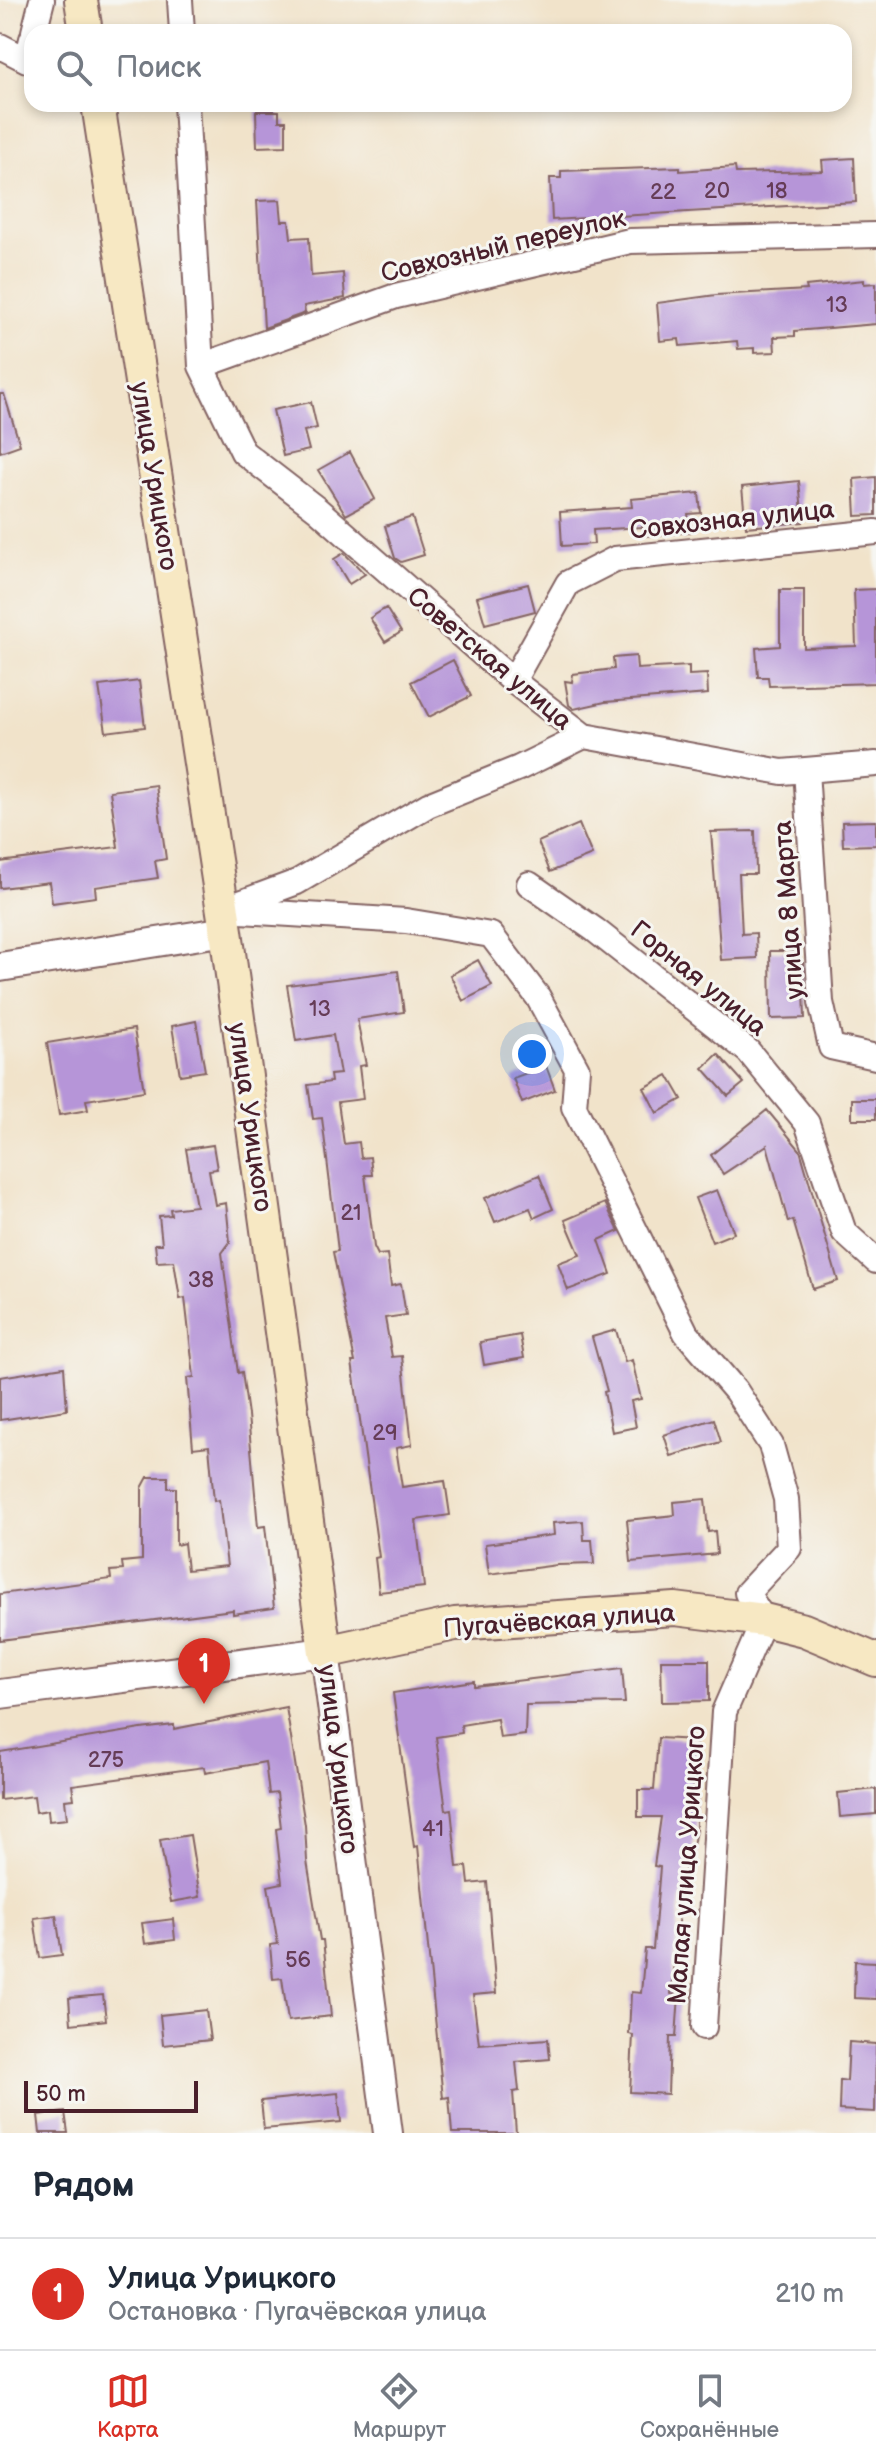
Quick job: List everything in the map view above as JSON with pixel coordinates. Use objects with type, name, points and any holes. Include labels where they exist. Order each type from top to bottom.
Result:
[{"type":"main road","points":[[81,0],[85,24]]},
{"type":"main road","name":"улица Урицкого","points":[[99,112],[224,920],[325,1652]]},
{"type":"main road","name":"Пугачёвская улица","points":[[325,1652],[470,1623],[675,1609],[764,1620],[804,1630],[876,1660]]},
{"type":"street","points":[[36,24],[42,0]]},
{"type":"street","points":[[180,0],[182,24]]},
{"type":"street","points":[[0,46],[24,58]]},
{"type":"street","points":[[186,112],[201,366]]},
{"type":"street","name":"Совхозный переулок","points":[[201,366],[396,296],[630,241],[876,235]]},
{"type":"street","name":"Советская улица","points":[[201,366],[243,452],[318,510],[513,681],[584,736],[782,772],[876,764]]},
{"type":"street","name":"Совхозная улица","points":[[513,681],[568,583],[615,559],[876,532]]},
{"type":"street","points":[[224,920],[297,882],[428,805],[519,768],[584,736]]},
{"type":"street","name":"улица 8 Марта","points":[[806,770],[821,1002],[831,1047],[876,1057]]},
{"type":"street","name":"Горная улица","points":[[529,884],[595,930],[748,1051],[807,1123],[844,1232],[876,1261]]},
{"type":"street","points":[[0,967],[224,920],[406,921],[491,935],[538,997],[577,1069],[574,1107],[686,1333],[736,1391],[771,1445],[786,1499],[789,1548],[747,1593],[764,1620]]},
{"type":"street","name":"Малая улица Урицкого","points":[[704,2027],[724,1712],[764,1620]]},
{"type":"street","name":"Пугачёвская улица","points":[[0,1694],[325,1652]]},
{"type":"street","name":"улица Урицкого","points":[[325,1652],[388,2133]]},
{"type":"building","points":[[256,112],[279,112],[279,121],[286,121],[286,146],[257,147]]},
{"type":"building","points":[[854,158],[856,202],[552,220],[550,178],[561,178],[561,171],[680,167],[680,171],[735,167],[736,173],[823,171],[822,160]]},
{"type":"building","points":[[280,200],[282,221],[289,221],[291,238],[309,237],[311,276],[343,273],[345,298],[304,306],[305,313],[264,328],[257,201]]},
{"type":"building","points":[[864,280],[864,284],[876,283],[876,324],[795,331],[795,336],[774,337],[775,352],[754,353],[754,348],[738,349],[737,341],[680,346],[679,339],[660,341],[657,303],[716,295],[807,290],[806,286]]},
{"type":"building","points":[[0,394],[4,394],[20,445],[0,452]]},
{"type":"building","points":[[311,402],[317,428],[304,431],[309,450],[283,456],[273,410]]},
{"type":"building","points":[[350,452],[375,499],[346,515],[318,470]]},
{"type":"building","points":[[876,477],[876,515],[856,516],[854,479]]},
{"type":"building","points":[[799,481],[803,522],[746,527],[742,487]]},
{"type":"building","points":[[699,493],[701,513],[688,514],[690,532],[644,536],[643,527],[593,530],[594,544],[562,546],[560,512],[632,507],[631,499]]},
{"type":"building","points":[[412,517],[424,555],[401,562],[395,558],[385,526]]},
{"type":"building","points":[[344,553],[365,574],[349,584],[334,559]]},
{"type":"building","points":[[528,584],[535,611],[485,624],[477,597]]},
{"type":"building","points":[[876,589],[876,683],[769,686],[768,677],[758,677],[756,648],[780,646],[780,590],[804,590],[804,648],[856,646],[854,590]]},
{"type":"building","points":[[386,608],[401,632],[385,642],[370,618]]},
{"type":"building","points":[[636,656],[637,669],[689,666],[689,675],[707,674],[708,694],[605,702],[574,709],[569,705],[565,681],[572,682],[573,674],[614,669],[613,658]]},
{"type":"building","points":[[453,660],[471,696],[429,717],[411,682]]},
{"type":"building","points":[[139,681],[145,727],[106,732],[99,686]]},
{"type":"building","points":[[156,785],[166,859],[155,861],[158,878],[95,887],[96,897],[52,903],[49,882],[0,888],[0,862],[118,847],[110,791]]},
{"type":"building","points":[[876,821],[876,845],[843,846],[842,822]]},
{"type":"building","points":[[579,824],[592,855],[550,872],[538,842]]},
{"type":"building","points":[[755,831],[756,874],[739,874],[742,934],[756,933],[757,958],[721,960],[711,832]]},
{"type":"building","points":[[770,951],[793,951],[793,963],[803,963],[805,1018],[771,1019]]},
{"type":"building","points":[[478,960],[492,986],[463,1001],[450,975]]},
{"type":"building","points":[[398,971],[404,1012],[357,1019],[366,1065],[359,1066],[363,1099],[338,1102],[344,1144],[359,1142],[361,1158],[370,1157],[372,1175],[365,1175],[374,1247],[378,1255],[387,1254],[391,1286],[401,1284],[406,1315],[385,1318],[392,1357],[402,1356],[412,1445],[396,1448],[402,1487],[445,1481],[450,1515],[416,1520],[424,1587],[379,1592],[375,1558],[379,1557],[352,1362],[355,1362],[333,1252],[338,1251],[322,1118],[313,1119],[308,1085],[331,1082],[330,1075],[340,1074],[333,1035],[296,1041],[287,985]]},
{"type":"building","points":[[196,1021],[205,1071],[180,1075],[172,1026]]},
{"type":"building","points":[[134,1029],[144,1091],[86,1100],[88,1110],[59,1115],[47,1043]]},
{"type":"building","points":[[718,1054],[744,1083],[728,1096],[703,1068]]},
{"type":"building","points":[[546,1066],[555,1090],[522,1103],[513,1078]]},
{"type":"building","points":[[668,1075],[682,1099],[657,1113],[644,1088]]},
{"type":"building","points":[[852,1099],[876,1099],[876,1119],[852,1119]]},
{"type":"building","points":[[767,1110],[800,1150],[838,1281],[813,1289],[793,1220],[788,1222],[767,1145],[723,1174],[711,1155]]},
{"type":"building","points":[[213,1145],[217,1169],[209,1170],[215,1205],[226,1203],[230,1242],[222,1253],[238,1373],[242,1372],[248,1415],[258,1527],[265,1526],[274,1608],[233,1614],[233,1610],[0,1640],[0,1594],[111,1579],[110,1571],[123,1570],[122,1562],[142,1560],[142,1488],[148,1477],[168,1477],[168,1488],[176,1488],[176,1545],[184,1543],[187,1570],[227,1566],[219,1500],[214,1501],[209,1446],[193,1448],[187,1378],[194,1377],[185,1298],[180,1299],[174,1261],[157,1262],[155,1244],[162,1244],[159,1216],[171,1215],[170,1209],[196,1206],[186,1149]]},
{"type":"building","points":[[539,1175],[553,1209],[534,1218],[530,1208],[495,1222],[485,1198]]},
{"type":"building","points":[[717,1190],[734,1233],[712,1242],[695,1198]]},
{"type":"building","points":[[605,1203],[619,1231],[599,1240],[611,1274],[568,1290],[558,1263],[580,1255],[565,1220]]},
{"type":"building","points":[[616,1330],[625,1362],[632,1360],[641,1399],[631,1401],[636,1427],[612,1432],[604,1392],[607,1391],[592,1337]]},
{"type":"building","points":[[520,1335],[524,1358],[484,1365],[480,1342]]},
{"type":"building","points":[[64,1367],[67,1410],[0,1420],[0,1377]]},
{"type":"building","points":[[714,1419],[721,1442],[671,1456],[664,1435]]},
{"type":"building","points":[[705,1499],[708,1532],[715,1531],[717,1554],[631,1562],[627,1520],[675,1515],[674,1502]]},
{"type":"building","points":[[583,1521],[584,1540],[592,1540],[594,1564],[557,1565],[489,1574],[485,1544],[554,1535],[553,1523]]},
{"type":"building","points":[[661,1660],[709,1660],[709,1701],[662,1702]]},
{"type":"building","points":[[622,1668],[625,1703],[526,1705],[525,1735],[500,1738],[497,1719],[461,1725],[462,1733],[436,1737],[446,1810],[451,1809],[457,1867],[467,1866],[469,1884],[487,1882],[496,1993],[473,1995],[479,2044],[548,2039],[550,2059],[516,2062],[519,2091],[513,2092],[516,2133],[452,2133],[449,2097],[443,2098],[418,1846],[414,1847],[393,1693],[474,1681],[474,1686]]},
{"type":"building","points":[[286,1707],[305,1825],[307,1861],[320,1940],[323,1940],[331,2016],[288,2021],[282,1978],[273,1979],[270,1945],[278,1944],[268,1886],[282,1883],[276,1829],[281,1828],[277,1793],[269,1794],[265,1762],[205,1773],[204,1767],[72,1785],[74,1799],[65,1800],[67,1819],[49,1821],[48,1810],[36,1812],[34,1796],[0,1800],[0,1752],[141,1729],[174,1725],[174,1729]]},
{"type":"building","points":[[658,1738],[696,1740],[692,1790],[696,1790],[696,1830],[688,1871],[685,1870],[677,1930],[671,1994],[679,1995],[676,2037],[670,2037],[668,2094],[630,2092],[633,2035],[629,2034],[631,1992],[641,1993],[645,1949],[653,1949],[660,1867],[654,1866],[661,1817],[638,1817],[638,1790],[654,1790]]},
{"type":"building","points":[[876,1789],[876,1814],[840,1817],[838,1793]]},
{"type":"building","points":[[190,1835],[200,1897],[171,1902],[160,1840]]},
{"type":"building","points":[[56,1915],[62,1955],[40,1958],[34,1918]]},
{"type":"building","points":[[173,1919],[175,1940],[145,1944],[142,1923]]},
{"type":"building","points":[[855,1961],[876,1962],[876,1999],[854,1998]]},
{"type":"building","points":[[103,1995],[106,2020],[71,2024],[69,1998]]},
{"type":"building","points":[[206,2010],[210,2040],[163,2045],[160,2015]]},
{"type":"building","points":[[849,2042],[876,2044],[875,2112],[839,2110],[840,2080],[847,2081]]},
{"type":"building","points":[[338,2093],[341,2122],[264,2129],[261,2101]]},
{"type":"building","points":[[65,2112],[68,2133],[40,2133],[38,2115]]},
{"type":"place","name":"Улица Урицкого","points":[[204,1704]]}]
